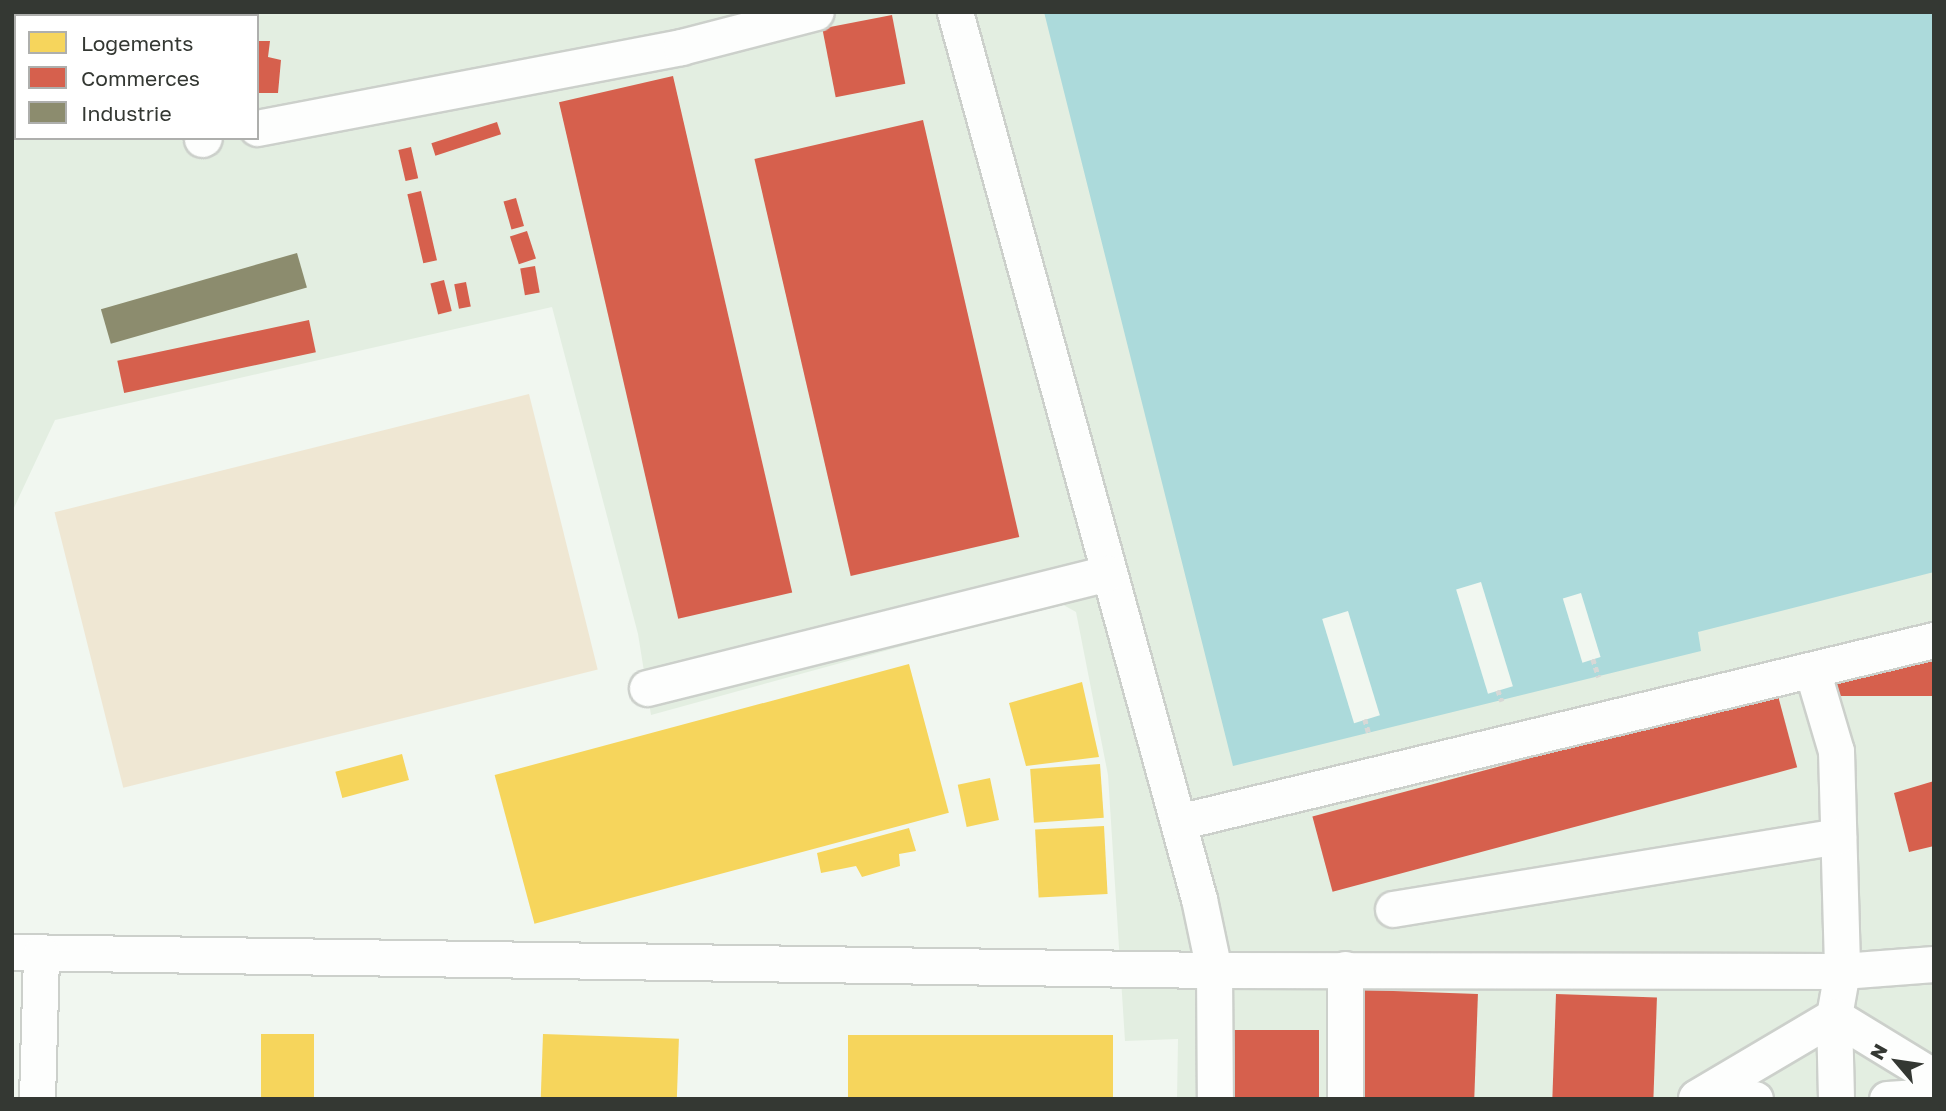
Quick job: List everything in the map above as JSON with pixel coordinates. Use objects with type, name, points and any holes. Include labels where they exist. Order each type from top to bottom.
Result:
[{"type":"lane","points":[[259,128],[681,47],[816,12]]},
{"type":"lane","points":[[955,12],[1107,573],[1178,822],[1213,970],[1215,1099]]},
{"type":"lane","points":[[647,688],[1107,573]]},
{"type":"lane","points":[[1178,822],[1934,640]]},
{"type":"lane","points":[[1812,670],[1836,751],[1842,971],[1835,1016],[1836,1099]]},
{"type":"lane","points":[[1392,909],[1838,836]]},
{"type":"lane","points":[[37,1099],[27,952],[1213,970],[1842,971],[1934,964]]},
{"type":"lane","points":[[1345,969],[1345,1099]]},
{"type":"lane","points":[[1835,1016],[1934,1077]]},
{"type":"lane","points":[[1696,1098],[1835,1016]]},
{"type":"lane","points":[[1887,1099],[1934,1096]]},
{"type":"lane","points":[[1696,1098],[1755,1099]]},
{"type":"path","points":[[1593,659],[1598,677]]},
{"type":"path","points":[[1498,690],[1502,701]]},
{"type":"path","points":[[1365,719],[1369,734]]},
{"type":"shaded area","points":[[12,12],[1934,12],[1934,1099],[1177,1099],[1178,1039],[1125,1041],[1108,775],[1076,612],[1060,603],[651,715],[638,634],[552,307],[55,420],[12,512]]},
{"type":"shaded area","points":[[529,394],[598,670],[123,788],[55,512]]},
{"type":"water","points":[[1044,12],[1934,12],[1934,572],[1698,632],[1701,651],[1233,766]]},
{"type":"pier","points":[[1481,582],[1513,686],[1488,694],[1456,590]]},
{"type":"pier","points":[[1581,593],[1601,657],[1582,663],[1563,599]]},
{"type":"pier","points":[[1348,611],[1380,715],[1354,723],[1322,619]]},
{"type":"building: Logements","points":[[909,664],[949,813],[534,924],[495,775]]},
{"type":"building: Logements","points":[[1082,682],[1099,757],[1026,766],[1009,703]]},
{"type":"building: Logements","points":[[402,754],[409,780],[342,798],[335,772]]},
{"type":"building: Logements","points":[[1100,764],[1104,818],[1034,823],[1030,769]]},
{"type":"building: Logements","points":[[990,778],[999,820],[967,827],[958,785]]},
{"type":"building: Logements","points":[[1104,826],[1108,894],[1039,898],[1035,830]]},
{"type":"building: Logements","points":[[909,828],[916,851],[899,854],[900,866],[862,877],[856,866],[821,873],[817,853]]},
{"type":"building: Logements","points":[[261,1034],[314,1034],[314,1099],[261,1099]]},
{"type":"building: Logements","points":[[543,1034],[679,1039],[677,1099],[541,1099]]},
{"type":"building: Logements","points":[[848,1035],[1113,1035],[1113,1099],[848,1099]]},
{"type":"building: Commerces","points":[[892,15],[905,84],[836,97],[822,29]]},
{"type":"building: Commerces","points":[[259,41],[270,41],[268,57],[281,60],[278,93],[259,93]]},
{"type":"building: Commerces","points":[[673,76],[792,592],[678,619],[559,102]]},
{"type":"building: Commerces","points":[[923,120],[1019,537],[851,576],[754,159]]},
{"type":"building: Commerces","points":[[497,122],[501,134],[435,156],[431,143]]},
{"type":"building: Commerces","points":[[411,147],[418,178],[406,181],[398,150]]},
{"type":"building: Commerces","points":[[421,191],[437,260],[423,263],[407,194]]},
{"type":"building: Commerces","points":[[516,198],[524,226],[511,229],[504,202]]},
{"type":"building: Commerces","points":[[527,231],[536,259],[519,264],[510,237]]},
{"type":"building: Commerces","points":[[535,266],[540,293],[525,295],[520,269]]},
{"type":"building: Commerces","points":[[444,280],[452,311],[438,314],[430,283]]},
{"type":"building: Commerces","points":[[466,282],[471,307],[459,309],[454,284]]},
{"type":"building: Commerces","points":[[309,320],[316,352],[124,393],[117,361]]},
{"type":"building: Commerces","points":[[1829,655],[1934,655],[1934,696],[1829,696]]},
{"type":"building: Commerces","points":[[1777,692],[1797,767],[1333,892],[1312,816]]},
{"type":"building: Commerces","points":[[1934,781],[1934,846],[1909,852],[1894,793]]},
{"type":"building: Commerces","points":[[1365,990],[1478,994],[1474,1099],[1361,1099]]},
{"type":"building: Commerces","points":[[1556,994],[1657,998],[1653,1099],[1552,1099]]},
{"type":"building: Commerces","points":[[1230,1030],[1319,1030],[1319,1099],[1230,1099]]},
{"type":"building: Industrie","points":[[297,253],[307,288],[111,344],[101,309]]}]
